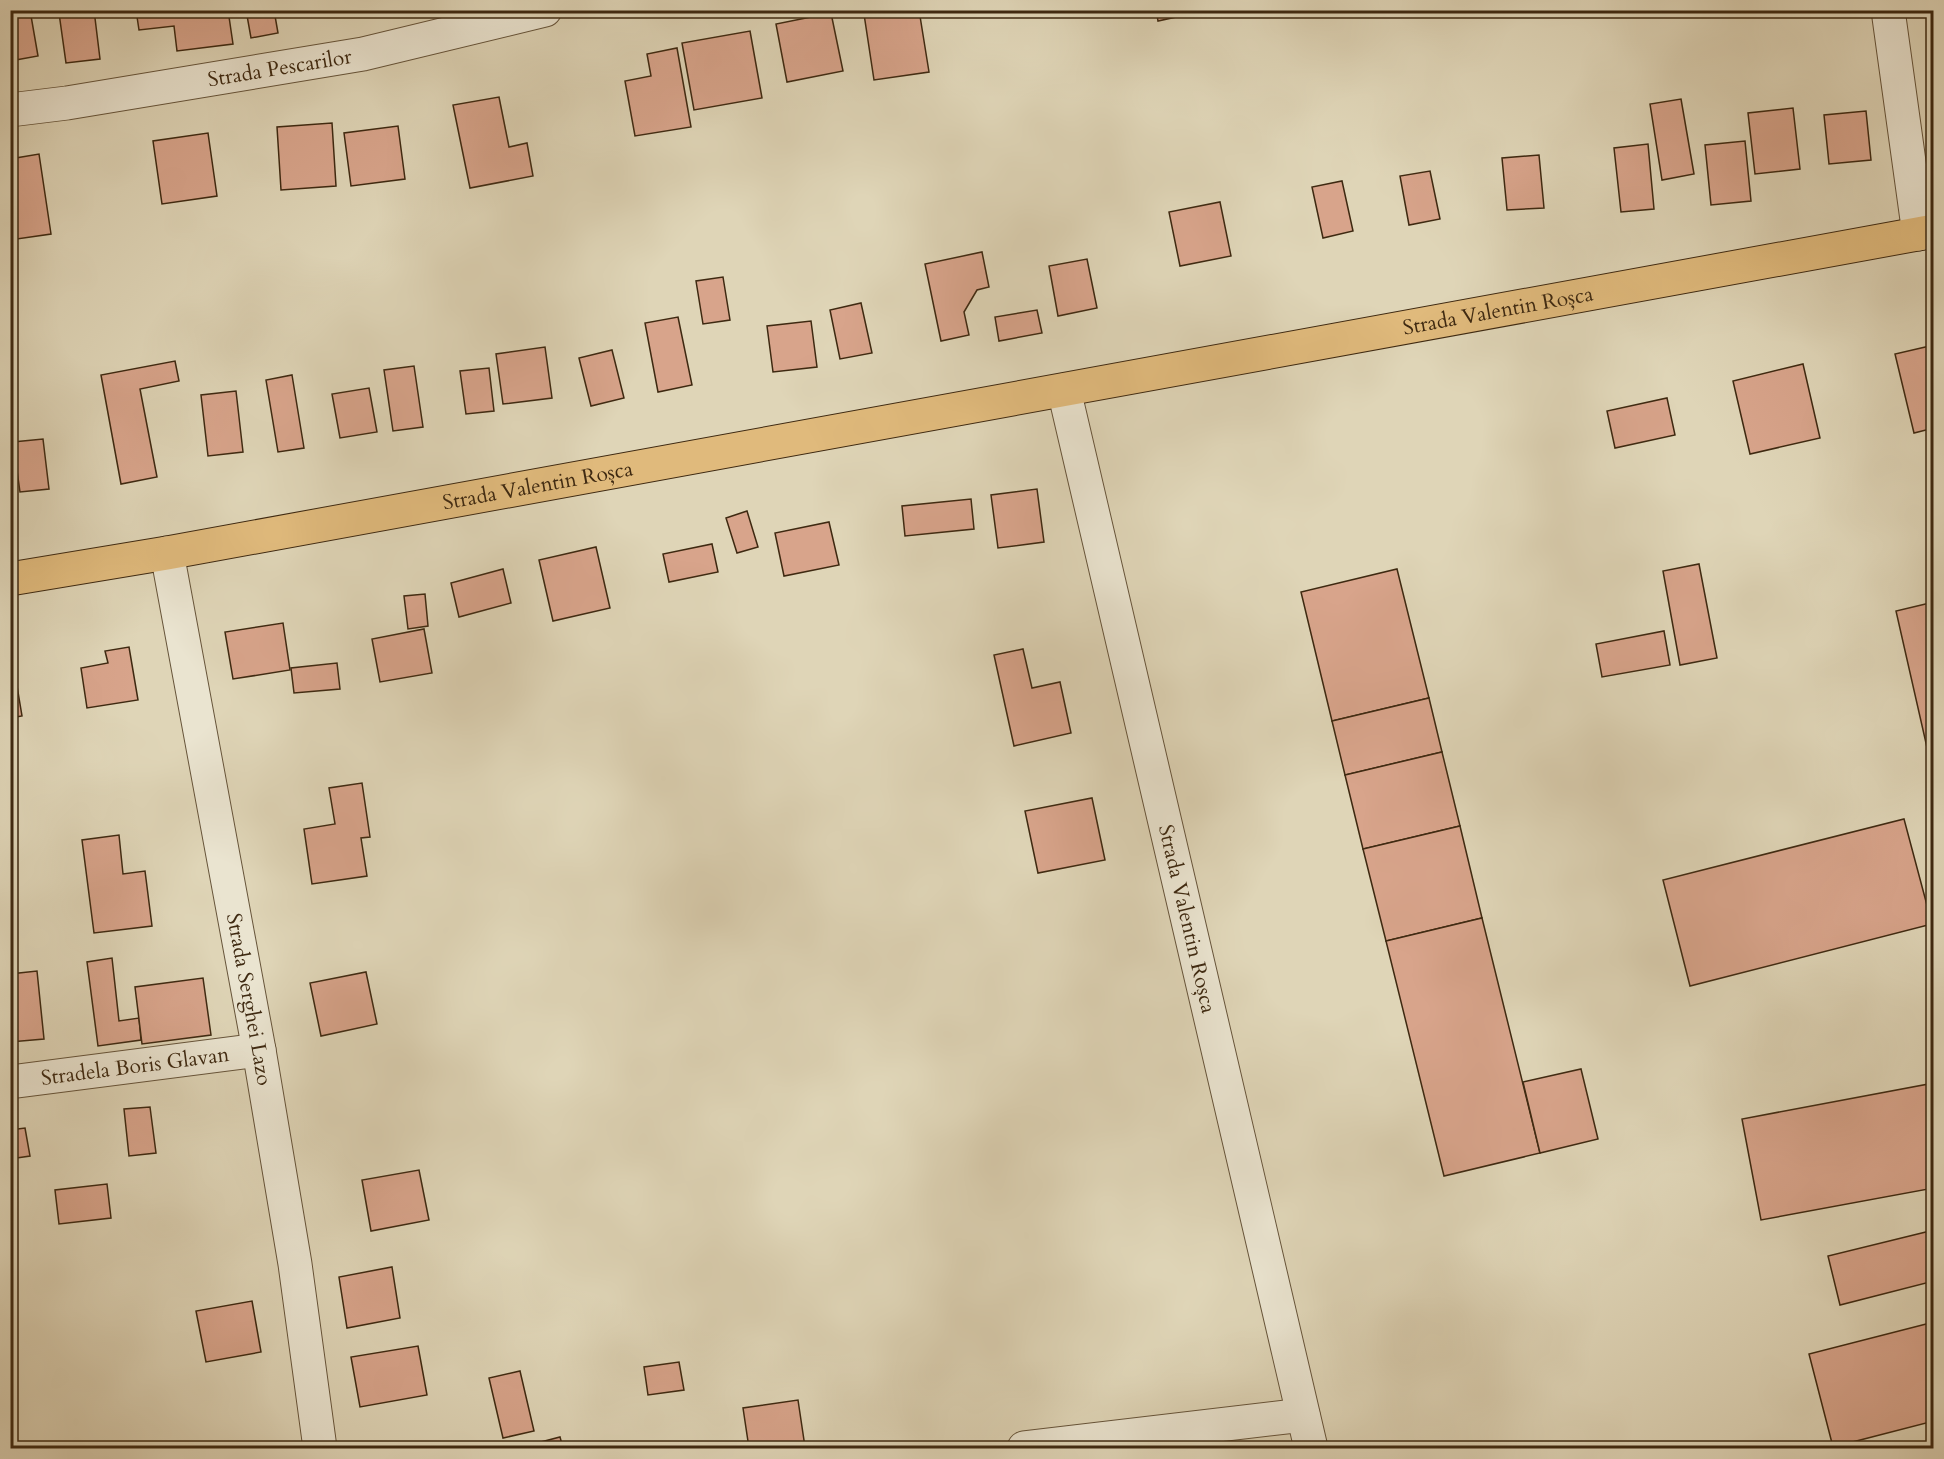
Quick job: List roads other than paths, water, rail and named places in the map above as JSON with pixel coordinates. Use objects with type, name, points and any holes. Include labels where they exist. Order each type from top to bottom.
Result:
[{"type":"main road","name":"Strada Valentin Roșca","points":[[10,579],[1064,390],[1926,232]]},
{"type":"street","name":"Strada Pescarilor","points":[[10,110],[67,103],[363,54],[544,10]]},
{"type":"street","points":[[1888,10],[1926,232]]},
{"type":"street","name":"Strada Valentin Roșca","points":[[1064,390],[1311,1449]]},
{"type":"street","name":"Strada Serghei Lazo","points":[[167,552],[259,1050],[295,1264],[320,1449]]},
{"type":"street","name":"Stradela Boris Glavan","points":[[10,1082],[259,1050]]},
{"type":"street","points":[[1024,1449],[1303,1414]]}]
